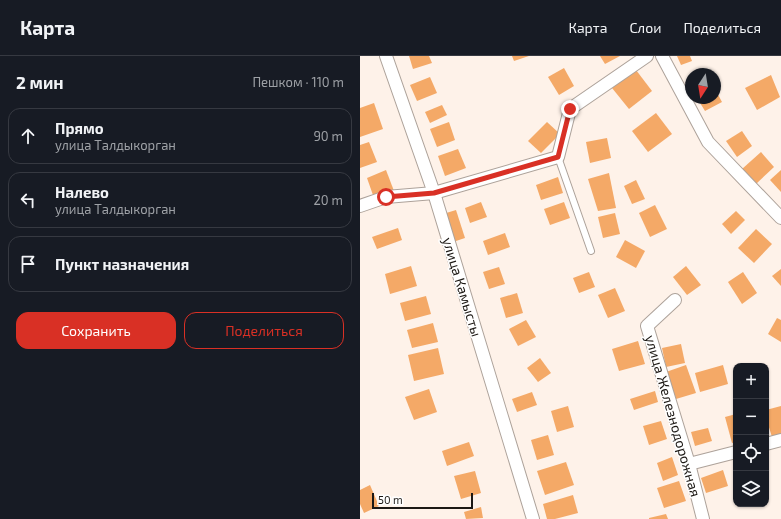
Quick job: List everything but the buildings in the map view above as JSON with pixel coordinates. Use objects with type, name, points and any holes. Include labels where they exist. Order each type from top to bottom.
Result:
[{"type":"street","name":"улица Камысты","points":[[386,56],[434,193],[532,519]]},
{"type":"street","points":[[360,206],[386,197],[434,193],[558,157],[570,109],[647,56]]},
{"type":"street","points":[[662,56],[708,142],[781,218]]},
{"type":"street","name":"улица Железнодорожная","points":[[675,300],[647,326],[689,464],[702,519]]},
{"type":"street","points":[[769,443],[781,440]]},
{"type":"street","points":[[689,464],[733,453]]},
{"type":"lane","points":[[558,157],[590,251]]},
{"type":"route","points":[[386,197],[434,193],[558,157],[570,109]]}]
